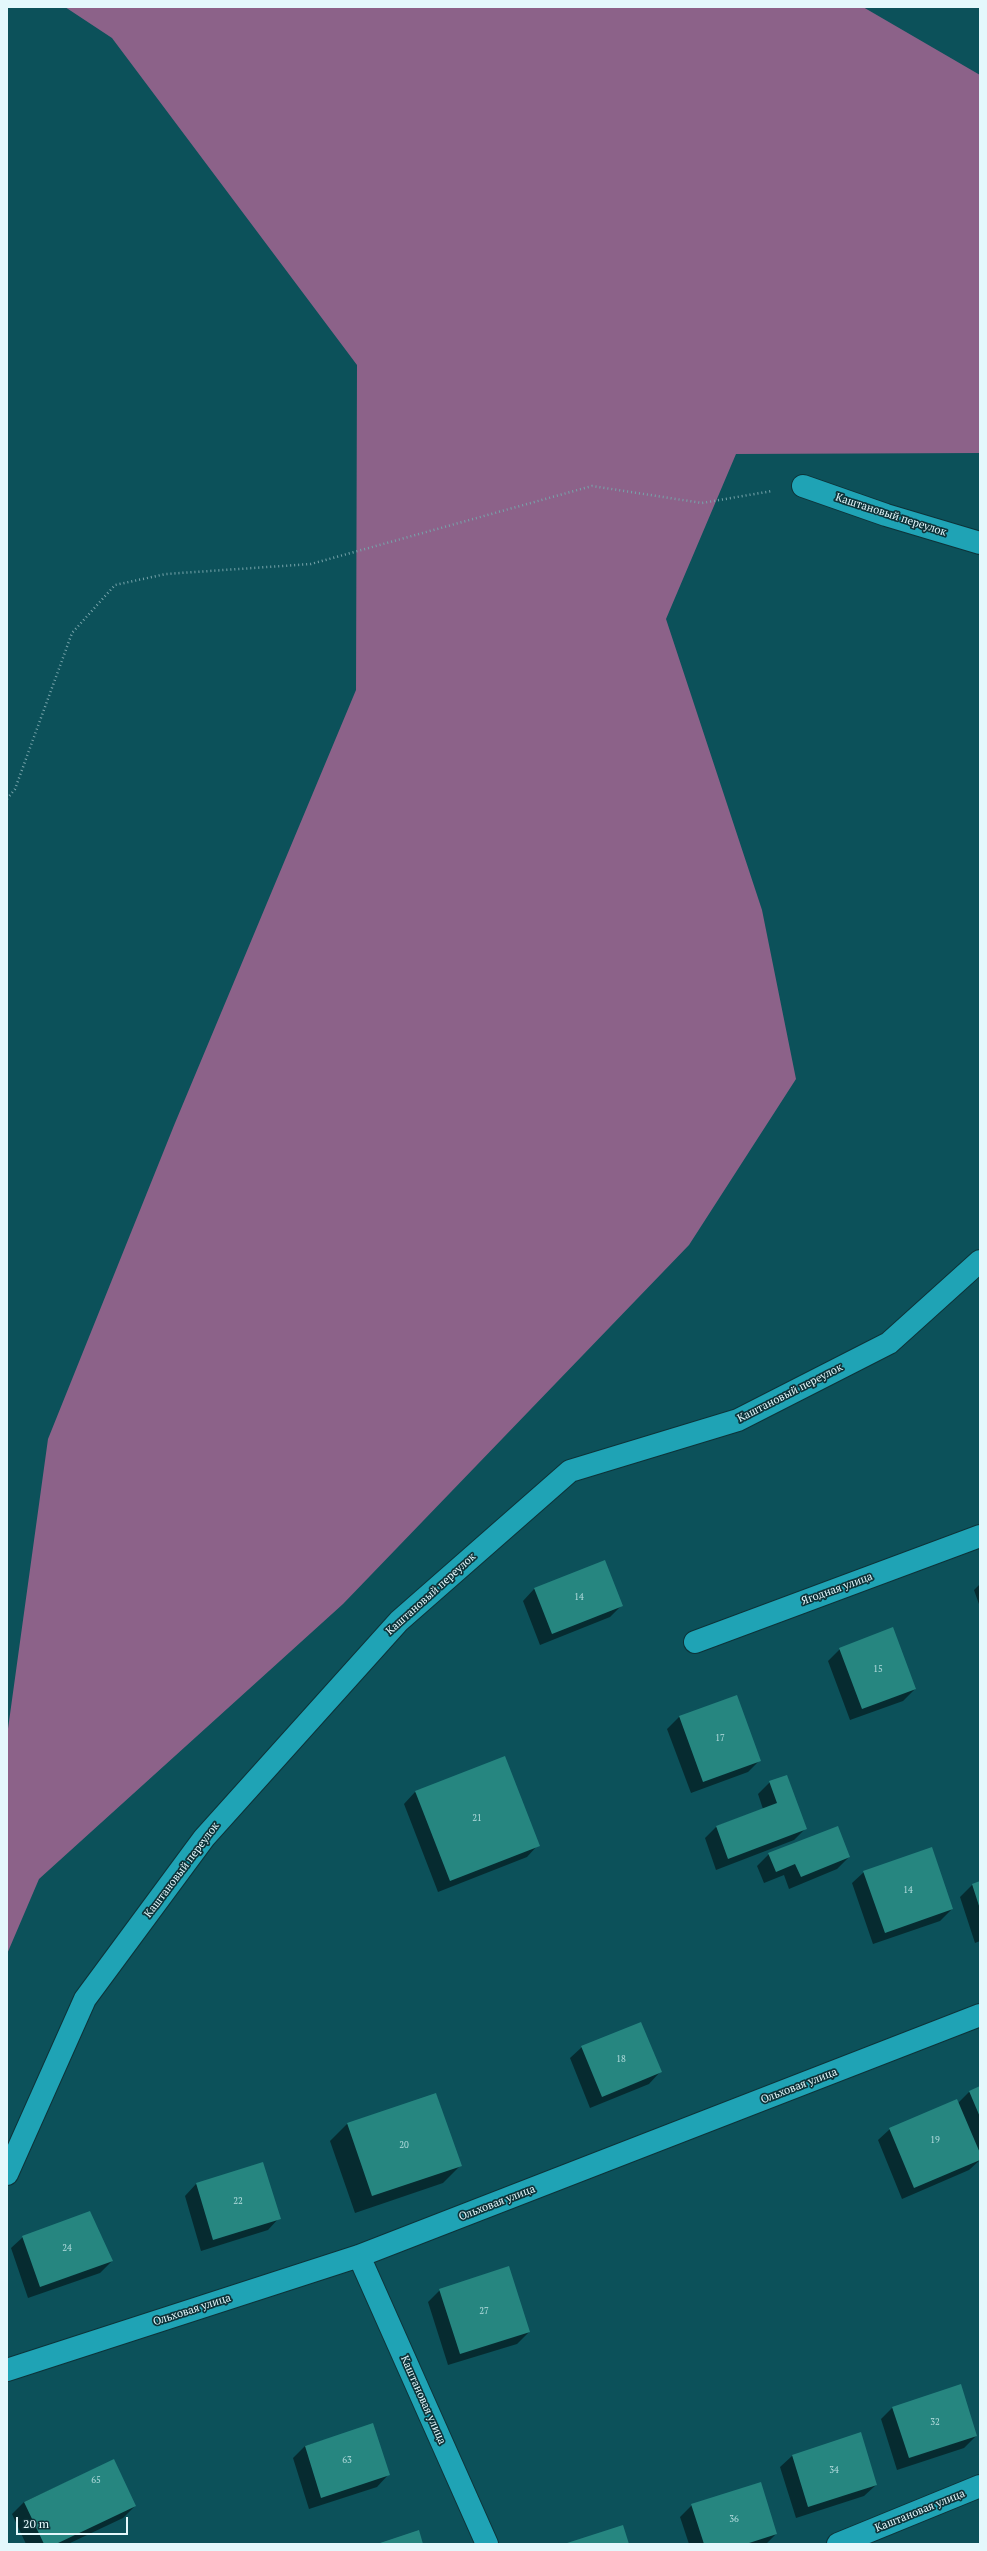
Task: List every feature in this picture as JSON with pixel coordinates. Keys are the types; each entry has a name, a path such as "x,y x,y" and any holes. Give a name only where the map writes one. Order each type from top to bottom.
{"street":[{"name":"Каштановый переулок","path":"803,486 886,515 980,544"},
{"name":"Каштановый переулок","path":"7,2174 85,1999 204,1838 399,1621 570,1472 738,1420 752,1413 889,1342 980,1260"},
{"name":"Ягодная улица","path":"695,1642 980,1536"},
{"name":"Ольховая улица","path":"7,2370 359,2256 980,2015"},
{"name":"Каштановая улица","path":"359,2256 487,2544"},
{"name":"Каштановая улица","path":"838,2544 980,2486"}],"path":[{"path":"7,799 15,789 72,633 115,585 166,574 311,564 592,486 702,503 803,486"}],"shaded area":[{"path":"65,7 863,7 980,75 980,453 736,454 666,619 762,910 796,1079 689,1245 343,1604 39,1879 7,1954 7,1736 48,1439 175,1123 356,690 357,365 112,38"}],"building":[{"path":"605,1560 623,1606 552,1634 534,1588"},
{"path":"893,1627 916,1689 862,1709 839,1648"},
{"path":"737,1695 761,1761 703,1782 679,1716"},
{"path":"505,1756 540,1846 450,1881 415,1791"},
{"path":"787,1775 807,1829 728,1859 716,1826 777,1803 769,1781"},
{"path":"838,1826 850,1857 801,1877 795,1864 776,1872 768,1853"},
{"path":"932,1847 953,1909 885,1933 863,1871"},
{"path":"980,1881 980,1909 972,1884"},
{"path":"641,2022 662,2072 602,2097 581,2046"},
{"path":"980,2086 980,2117 969,2091"},
{"path":"436,2093 462,2166 372,2196 347,2123"},
{"path":"957,2099 980,2153 980,2160 914,2188 889,2128"},
{"path":"263,2162 281,2219 213,2240 196,2183"},
{"path":"90,2211 113,2261 40,2287 22,2236"},
{"path":"509,2266 530,2332 460,2354 439,2289"},
{"path":"961,2384 977,2436 909,2458 892,2407"},
{"path":"373,2423 390,2475 321,2498 305,2446"},
{"path":"861,2432 877,2485 808,2507 792,2455"},
{"path":"114,2459 136,2506 56,2544 44,2544 24,2502"},
{"path":"761,2482 777,2534 746,2544 704,2544 691,2504"},
{"path":"623,2525 629,2544 564,2544"},
{"path":"419,2530 423,2544 377,2544"}]}
